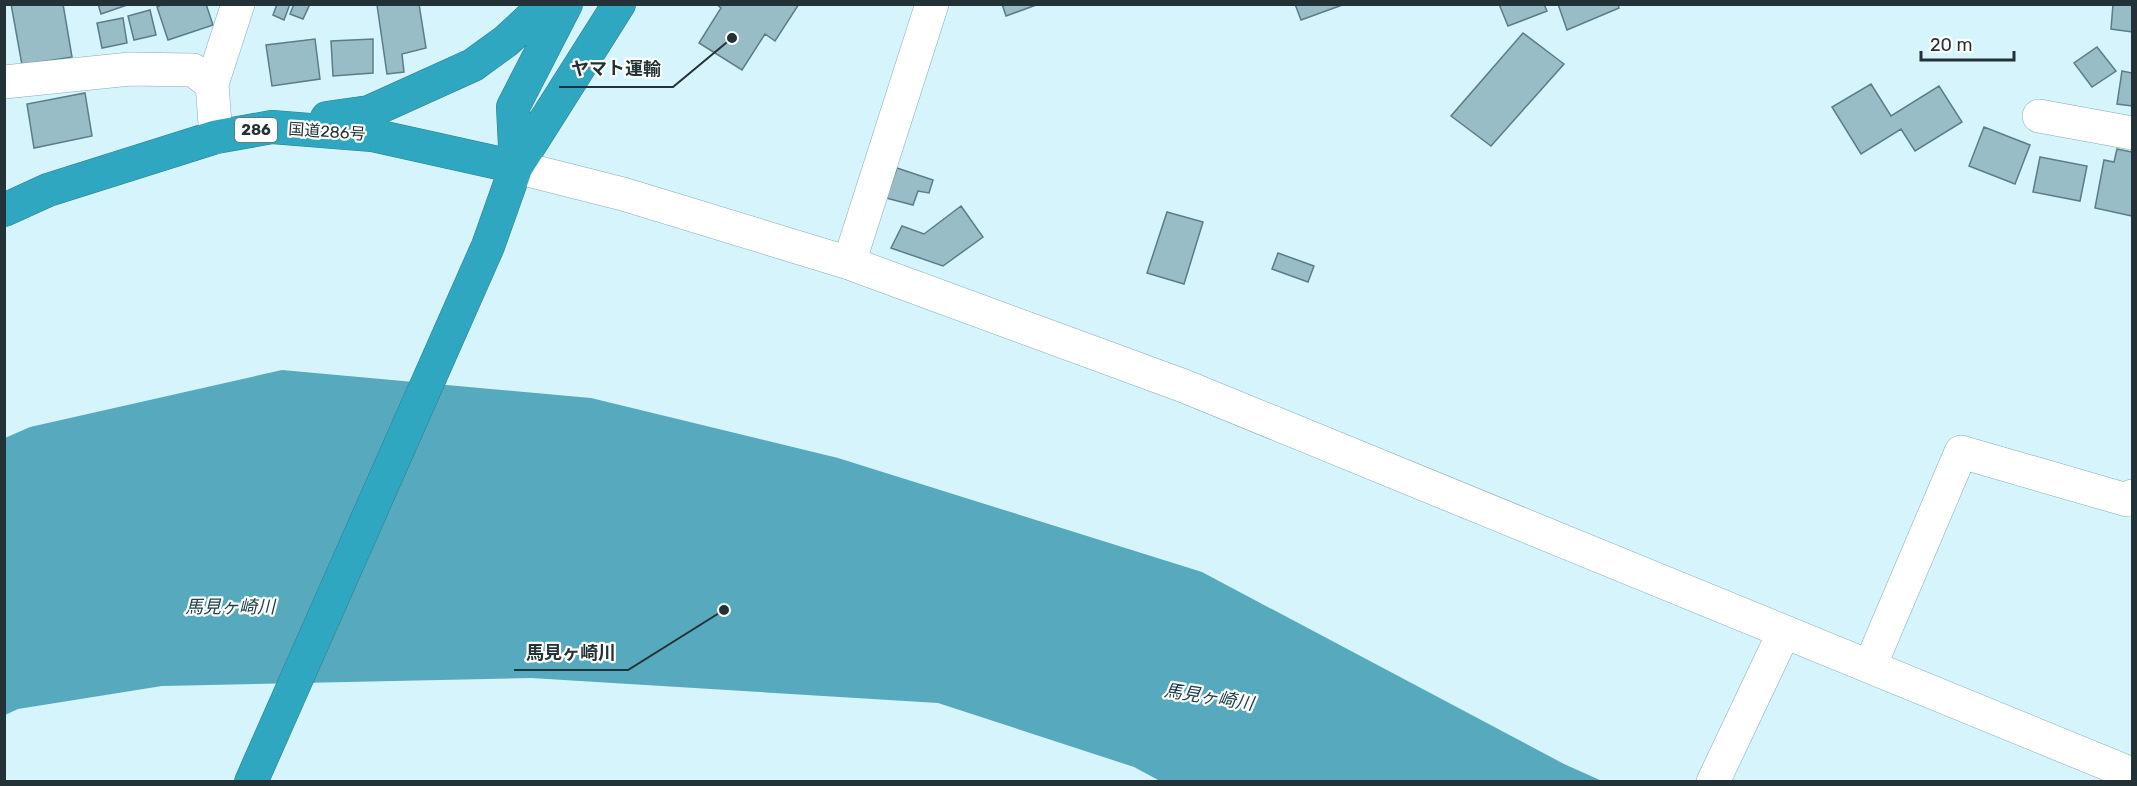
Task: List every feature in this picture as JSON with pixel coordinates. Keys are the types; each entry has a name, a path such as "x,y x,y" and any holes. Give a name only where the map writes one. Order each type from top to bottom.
{"highway":[{"path":"272,127 369,112 473,65 506,41 546,4"},
{"path":"516,167 513,107 566,4"},
{"path":"251,782 488,246 516,167 619,4"},
{"name":"国道286号","path":"4,210 48,190 216,137 272,127 372,135 516,167"}],"street":[{"path":"216,137 212,84 238,4"},
{"path":"849,263 932,4"},
{"path":"4,82 130,69 183,69 193,70 212,84"},
{"path":"2039,116 2133,133"},
{"path":"516,167 624,194 849,263 1184,386 2133,774"},
{"path":"1870,666 1961,453 2127,500 2133,496"},
{"path":"1713,782 1784,632"}],"water":[{"path":"282,370 591,398 838,458 1202,572 1564,764 1602,781 1160,781 1134,767 938,703 531,678 162,686 18,709 5,715 5,438 30,427"}],"building":[{"path":"11,4 63,4 72,57 22,65"},
{"path":"98,4 130,4 101,14"},
{"path":"163,4 206,4 213,25 168,40 157,7"},
{"path":"277,4 290,4 284,20 273,15"},
{"path":"294,4 310,4 303,19 290,14"},
{"path":"419,4 426,48 402,54 404,72 387,74 377,5"},
{"path":"716,4 799,4 775,41 765,34 742,70 699,43 721,8"},
{"path":"1002,4 1039,4 1006,16"},
{"path":"1295,4 1345,4 1301,20"},
{"path":"1499,4 1544,4 1547,11 1508,26"},
{"path":"1558,4 1618,4 1619,8 1567,30"},
{"path":"2113,4 2132,4 2132,32 2111,29"},
{"path":"150,10 156,35 134,40 128,16"},
{"path":"123,18 127,43 102,48 97,23"},
{"path":"1523,33 1564,64 1491,146 1451,116"},
{"path":"315,39 320,79 272,86 266,45"},
{"path":"373,39 373,73 333,76 331,41"},
{"path":"2097,47 2116,71 2092,87 2074,63"},
{"path":"2122,71 2132,73 2132,106 2117,104"},
{"path":"1871,84 1891,116 1939,86 1962,122 1915,151 1901,129 1861,154 1832,107"},
{"path":"85,93 92,136 34,148 27,104"},
{"path":"1984,127 2030,145 2015,184 1969,166"},
{"path":"2117,149 2132,152 2132,216 2095,208 2104,160 2114,162"},
{"path":"2040,157 2087,166 2080,201 2033,192"},
{"path":"897,168 933,180 929,193 918,191 913,205 886,198"},
{"path":"961,206 983,237 943,266 891,248 902,226 924,234"},
{"path":"1167,212 1203,222 1184,284 1147,273"},
{"path":"1278,253 1314,266 1308,282 1272,269"}],"place":[{"name":"ヤマト運輸","path":"732,38"},
{"name":"馬見ヶ崎川","path":"724,610"}]}
